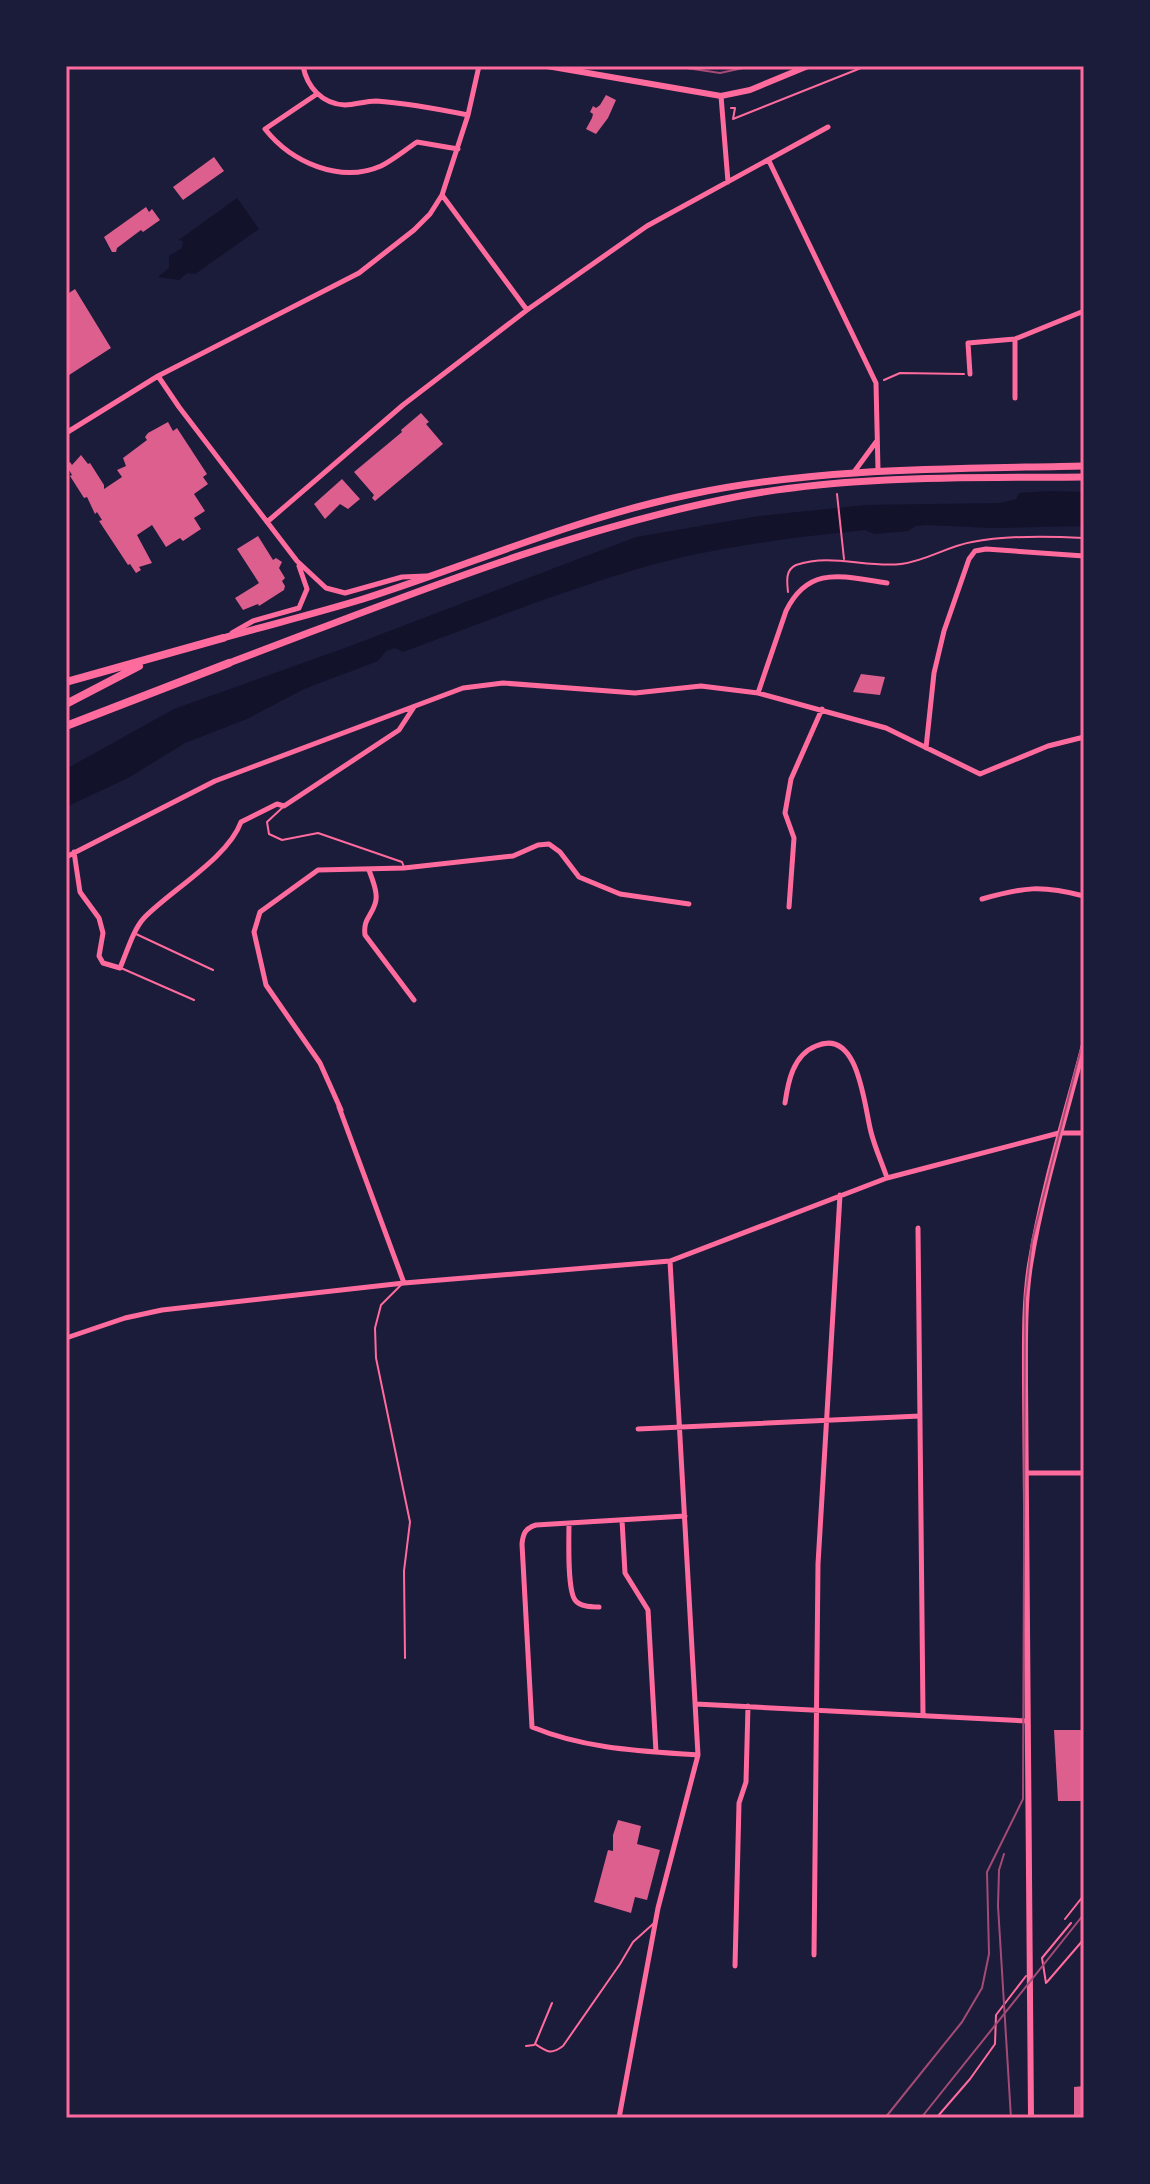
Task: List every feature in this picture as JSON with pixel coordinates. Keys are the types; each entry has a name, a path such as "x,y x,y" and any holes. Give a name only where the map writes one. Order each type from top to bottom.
{"highway":[{"path":"66,682 223,638"},
{"path":"66,704 154,658"},
{"path":"66,724 229,663"}],"main road":[{"path":"547,66 721,96 750,90 808,66"},
{"path":"223,638 363,599 605,516 687,495 778,479 878,470 1084,466"},
{"path":"229,663 435,586 641,517 744,495 839,484 1084,477"},
{"path":"1031,2118 1025,1355 1030,1267 1084,1045"}],"street":[{"path":"303,66 308,83 317,94 335,103 346,105 378,101 468,115"},
{"path":"66,433 158,376 378,261 422,222 442,195 468,115 479,66"},
{"path":"317,94 265,129 276,143 301,160 330,172 350,173 379,167 417,142 458,149"},
{"path":"721,96 728,182"},
{"path":"267,522 403,405 527,310 647,226 828,127"},
{"path":"769,161 876,383 878,470"},
{"path":"442,195 527,310"},
{"path":"970,374 968,343 1015,339 1084,311"},
{"path":"1015,339 1015,398"},
{"path":"158,376 297,561 326,588 345,593 402,577 429,576"},
{"path":"854,472 877,441"},
{"path":"926,748 934,673 944,631 969,559 975,551 986,549 1084,556"},
{"path":"223,638 253,621 299,608 307,589 297,561"},
{"path":"758,693 792,600 805,585 835,575 887,583"},
{"path":"66,857 215,781 463,688 503,683 635,693 701,686 758,693 886,728 980,774 1048,746 1084,737"},
{"path":"74,852 76,882 99,918 103,933 99,956 103,963 120,968 142,920 205,866 237,833 241,822 277,804 284,806 399,730 414,706"},
{"path":"789,907 794,838 785,813 791,779 822,709"},
{"path":"404,1283 320,1063 266,985 254,932 260,912 318,870 404,868 513,856 538,845 549,844 560,852 579,877 620,894 689,904"},
{"path":"369,870 376,897 364,924 365,935 414,1000"},
{"path":"982,899 1021,888 1053,888 1084,896"},
{"path":"785,1103 791,1072 800,1058 816,1045 832,1044 846,1052 857,1070 872,1135 887,1178"},
{"path":"66,1338 125,1318 162,1310 404,1283 670,1261 887,1178 1061,1133 1084,1133"},
{"path":"814,1955 819,1534 840,1195"},
{"path":"918,1228 923,1715"},
{"path":"619,2118 655,1922 698,1755 670,1261"},
{"path":"638,1429 920,1416"},
{"path":"1026,1473 1084,1473"},
{"path":"685,1516 536,1525 523,1534 532,1727 571,1741 698,1755"},
{"path":"622,1520 625,1573 648,1610 656,1752"},
{"path":"569,1523 575,1601 599,1607"},
{"path":"696,1704 1027,1721"},
{"path":"735,1966 739,1803 746,1782 748,1706"}],"lane":[{"path":"345,593 363,599"},
{"path":"284,806 267,822 269,834 282,840 318,833 402,862 404,868"},
{"path":"135,934 213,970"},
{"path":"120,968 194,1000"},
{"path":"404,1283 381,1305 375,1328 376,1358 410,1522 404,1571 405,1658"},
{"path":"526,2046 535,2044 548,2053 554,2053 563,2046 633,1942 655,1922"},
{"path":"1071,1923 1042,1958 1046,1983 1084,1939"},
{"path":"938,2116 995,2044 996,2015 1030,1972"},
{"path":"535,2044 552,2003"}],"path":[{"path":"735,108 733,119 866,66"},
{"path":"876,383 900,373 970,374"},
{"path":"836,491 844,560"},
{"path":"792,600 788,596 787,578 796,566 829,560 903,564 974,541 1084,538"},
{"path":"1071,1923 1064,1919 1084,1895"}],"shaded area":[{"path":"237,198 259,229 195,274 187,273 179,280 158,277 169,268 169,256 182,248 183,241 179,240"},
{"path":"1084,492 1084,526 992,528 927,525 908,531 874,534 865,530 813,536 680,558 591,584 403,652 395,648 386,651 378,661 304,689 247,719 185,743 128,778 66,807 66,769 174,709 353,645 636,537 759,516 865,505 1000,503 1016,499 1019,493"}],"building":[{"path":"606,95 616,100 596,134 586,129 593,114 590,112 593,106 596,108 600,105"},
{"path":"214,157 224,171 183,200 173,187"},
{"path":"146,207 149,212 152,209 160,220 112,252 104,237"},
{"path":"75,289 111,348 66,377 66,295"},
{"path":"421,413 443,444 375,501 372,498 374,495 354,472"},
{"path":"168,422 173,431 177,428 207,474 203,477 208,484 194,494 205,511 194,518 201,529 183,541 180,538 166,547 152,525 137,535 152,563 139,567 141,570 136,573 99,521 102,520 97,512 95,514 87,497 84,498 66,465 70,462 72,465 81,455 90,463 104,489 122,477 117,470 126,466 123,458 147,440 145,437 148,433"},
{"path":"342,479 360,499 348,509 340,504 325,519 314,504"},
{"path":"258,536 273,560 276,558 282,562 279,568 285,578 282,581 285,586 284,590 259,606 243,610 235,598 259,583 237,549"},
{"path":"861,674 885,677 880,695 853,692"},
{"path":"1054,1730 1084,1730 1084,1801 1058,1801"},
{"path":"618,1820 641,1826 637,1844 660,1850 647,1900 635,1897 631,1913 594,1902 608,1850 613,1851 613,1835"},
{"path":"1084,2086 1084,2118 1074,2118 1074,2087"}],"tram line":[{"path":"673,66 720,73 752,66"},
{"path":"885,2118 962,2022 982,1988 989,1954 987,1872 1023,1799 1025,1299 1032,1241 1084,1037"},
{"path":"1004,1854 999,1870 998,1906 1011,2118"},
{"path":"921,2118 1084,1914"}]}
